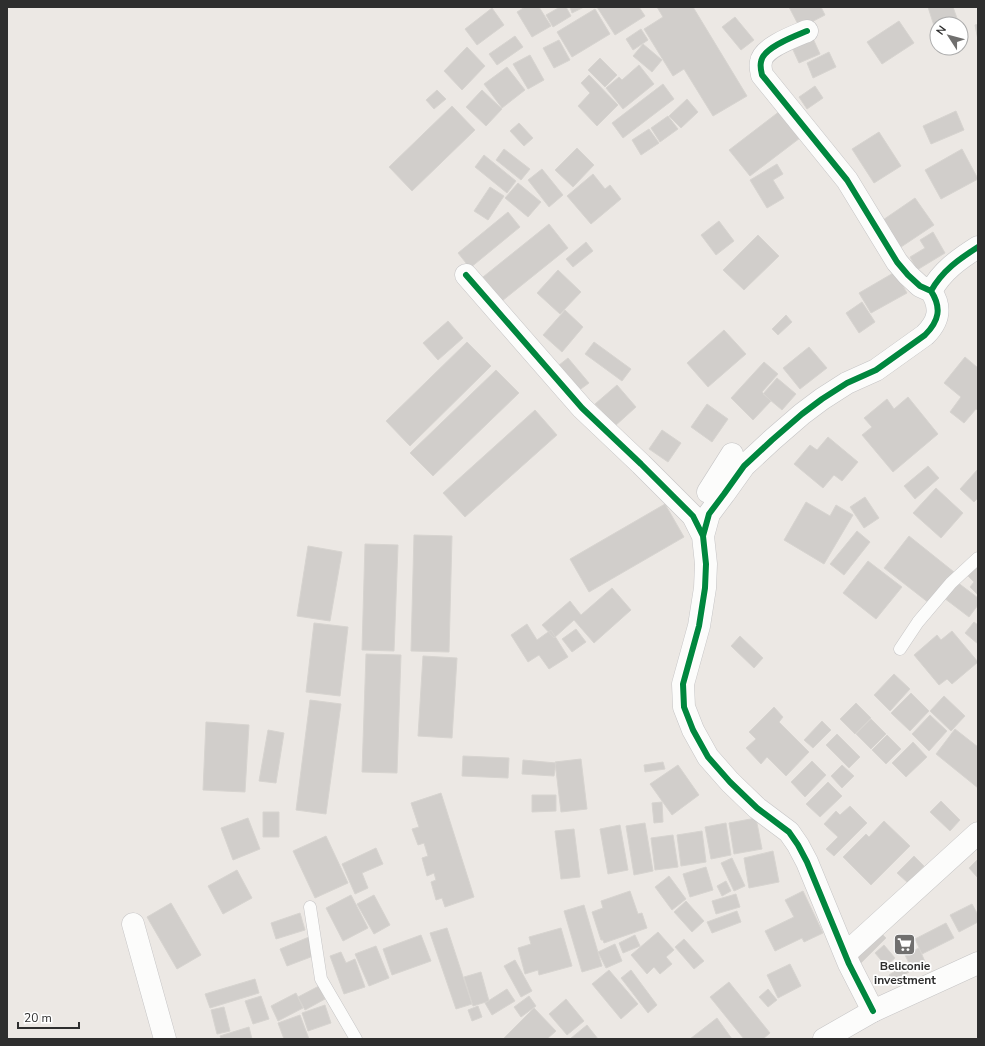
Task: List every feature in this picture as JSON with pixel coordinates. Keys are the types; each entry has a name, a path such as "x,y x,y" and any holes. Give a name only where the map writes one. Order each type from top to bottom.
{"street":[{"path":"703,536 709,514 744,466 802,414 847,383 876,370 914,343 932,328 938,316 938,301 931,291 920,286 897,262 847,180 762,75 760,61 768,51 807,31"},
{"path":"931,291 944,272 978,247"},
{"path":"466,275 582,408 693,516 703,536 706,564 705,588 699,626 683,684 684,707 708,757 730,782 757,808 789,832 798,844 807,862 845,954 873,1011"},
{"path":"693,516 732,454"},
{"path":"845,954 978,833"},
{"path":"133,924 165,1039"},
{"path":"824,1039 873,1011 978,963"}],"lane":[{"path":"900,649 918,622 951,583 978,558"},
{"path":"310,907 321,978 356,1039"}],"building":[{"path":"525,7 539,7 551,26 532,37 517,12"},
{"path":"560,7 566,7 571,16 553,27 546,15"},
{"path":"570,7 584,7 572,13"},
{"path":"597,7 639,7 645,16 615,35"},
{"path":"657,7 693,7 747,96 713,116 684,69 673,76 644,29 663,17"},
{"path":"789,7 821,7 825,15 800,28"},
{"path":"928,7 953,7 956,16 931,16"},
{"path":"492,8 504,25 477,45 465,29"},
{"path":"595,9 610,34 572,57 557,32"},
{"path":"735,17 754,40 741,50 722,27"},
{"path":"899,21 914,43 882,64 867,42"},
{"path":"978,24 978,40 975,25"},
{"path":"641,29 648,40 633,50 626,39"},
{"path":"810,32 820,54 799,63 789,41"},
{"path":"515,36 523,47 497,65 489,54"},
{"path":"559,40 570,60 554,68 543,48"},
{"path":"643,44 662,60 652,72 633,56"},
{"path":"467,47 485,66 462,90 444,71"},
{"path":"829,52 836,67 813,78 807,63"},
{"path":"530,55 544,80 528,89 513,64"},
{"path":"600,58 617,75 605,87 588,70"},
{"path":"639,65 654,84 623,109 606,88 619,77 622,80"},
{"path":"507,67 525,90 502,108 484,84"},
{"path":"589,75 618,105 597,126 578,106 590,93 581,83"},
{"path":"663,84 674,99 623,138 612,123"},
{"path":"815,86 823,98 807,109 799,97"},
{"path":"437,90 446,99 434,109 426,100"},
{"path":"482,90 502,109 486,126 466,107"},
{"path":"687,99 698,112 681,128 669,116"},
{"path":"452,106 475,130 412,191 389,167"},
{"path":"780,111 800,138 750,176 729,150"},
{"path":"956,111 964,130 931,144 923,126"},
{"path":"668,116 678,129 660,142 651,128"},
{"path":"519,123 533,138 524,146 510,131"},
{"path":"649,129 659,143 641,155 632,140"},
{"path":"879,132 901,166 874,183 852,149"},
{"path":"577,148 594,165 573,187 555,170"},
{"path":"504,149 530,169 521,180 496,160"},
{"path":"962,149 978,179 941,199 925,170"},
{"path":"484,155 516,181 507,193 475,167"},
{"path":"777,164 783,174 773,180 784,198 767,208 750,180"},
{"path":"542,169 563,195 549,207 528,180"},
{"path":"593,174 605,189 610,185 621,199 591,224 567,196"},
{"path":"518,183 541,202 528,217 505,198"},
{"path":"490,187 504,196 488,220 474,211"},
{"path":"915,198 934,225 898,249 880,222"},
{"path":"508,212 520,227 470,268 458,253"},
{"path":"719,221 734,241 716,255 701,235"},
{"path":"549,224 568,248 502,301 483,277"},
{"path":"933,232 945,253 917,270 910,257 925,248 920,240"},
{"path":"758,235 779,256 744,290 723,270"},
{"path":"586,242 593,251 573,267 566,259"},
{"path":"558,270 581,292 560,314 537,293"},
{"path":"895,272 907,293 871,313 859,293"},
{"path":"862,302 875,322 859,333 846,313"},
{"path":"565,310 583,327 562,352 543,335"},
{"path":"786,315 792,322 778,335 772,329"},
{"path":"448,321 463,338 438,360 423,343"},
{"path":"724,330 746,354 708,387 687,363"},
{"path":"467,342 491,366 410,446 386,421"},
{"path":"594,342 631,369 622,381 585,354"},
{"path":"809,347 827,368 800,389 783,368"},
{"path":"965,357 978,368 978,411 976,409 964,423 950,412 961,397 944,383"},
{"path":"568,358 589,383 574,394 554,369"},
{"path":"764,362 778,374 762,392 771,401 753,420 731,398"},
{"path":"496,370 519,393 433,476 410,453"},
{"path":"777,378 796,394 782,410 763,394"},
{"path":"617,385 636,407 615,426 595,404"},
{"path":"908,397 938,434 893,472 862,435 872,427 864,418 887,399 894,409"},
{"path":"707,404 728,419 712,442 691,427"},
{"path":"535,410 557,435 465,517 443,493"},
{"path":"662,430 681,443 668,462 649,449"},
{"path":"828,437 858,462 842,481 834,475 823,488 794,464 810,445 817,450"},
{"path":"928,466 939,478 915,499 904,486"},
{"path":"978,469 978,498 974,502 960,489"},
{"path":"936,488 963,513 941,538 913,513"},
{"path":"865,497 879,518 864,528 850,507"},
{"path":"806,502 830,516 836,505 853,515 824,564 784,540"},
{"path":"665,504 684,537 589,592 570,559"},
{"path":"857,531 870,542 844,575 830,564"},
{"path":"414,535 452,536 449,652 411,651"},
{"path":"909,536 954,572 929,603 884,568"},
{"path":"365,544 398,545 394,651 362,650"},
{"path":"308,546 342,552 330,621 297,616"},
{"path":"868,561 902,587 876,619 843,593"},
{"path":"978,566 978,595 970,587 974,582 968,576"},
{"path":"957,582 978,598 978,605 969,617 944,598"},
{"path":"612,588 631,610 594,643 574,620 554,638 542,625 570,601 581,615"},
{"path":"974,622 978,625 978,644 965,633"},
{"path":"314,623 348,627 340,696 306,692"},
{"path":"527,624 537,640 551,630 568,657 549,669 539,655 528,662 511,635"},
{"path":"576,629 586,642 572,652 562,639"},
{"path":"952,631 978,662 952,684 947,679 939,685 914,655 937,635 941,640"},
{"path":"740,636 763,658 754,668 731,646"},
{"path":"366,654 401,655 397,773 362,772"},
{"path":"423,656 457,658 452,738 418,736"},
{"path":"894,674 910,689 890,711 874,695"},
{"path":"911,693 929,711 910,731 891,713"},
{"path":"944,696 965,716 951,731 930,711"},
{"path":"310,700 341,704 326,814 296,810"},
{"path":"856,703 871,718 855,734 840,719"},
{"path":"774,707 783,717 779,722 809,752 786,776 767,757 761,764 746,748 756,739 749,732"},
{"path":"930,715 947,731 929,751 912,734"},
{"path":"871,719 886,734 871,749 856,734"},
{"path":"822,721 831,730 813,748 804,740"},
{"path":"206,722 249,725 245,792 203,790"},
{"path":"955,729 978,747 978,788 936,754"},
{"path":"268,730 284,733 276,783 259,781"},
{"path":"837,734 860,757 849,768 826,745"},
{"path":"887,735 901,749 886,764 872,750"},
{"path":"913,742 927,757 906,777 892,763"},
{"path":"463,756 509,758 508,778 462,776"},
{"path":"581,759 587,809 561,812 555,762"},
{"path":"523,760 556,763 554,776 522,774"},
{"path":"812,761 826,775 805,797 791,782"},
{"path":"663,762 665,769 645,772 644,765"},
{"path":"678,765 699,795 672,815 650,784"},
{"path":"842,765 854,776 842,788 831,776"},
{"path":"828,782 842,796 820,817 806,804"},
{"path":"441,793 474,897 445,907 442,898 436,900 431,882 436,880 434,873 427,876 422,858 428,856 424,843 418,845 412,829 419,827 411,803"},
{"path":"532,795 556,795 556,811 532,812"},
{"path":"941,801 960,820 950,831 930,812"},
{"path":"662,802 663,822 654,823 652,803"},
{"path":"850,806 867,823 834,856 826,849 838,837 824,824 836,811 840,815"},
{"path":"263,812 279,812 279,837 263,837"},
{"path":"248,818 260,849 233,860 221,828"},
{"path":"756,818 762,849 734,854 729,823"},
{"path":"884,821 910,846 871,885 843,857 866,834 869,837"},
{"path":"645,823 653,871 634,875 626,826"},
{"path":"726,823 731,855 711,859 705,827"},
{"path":"620,825 628,870 608,874 600,829"},
{"path":"574,829 580,877 561,879 555,831"},
{"path":"702,831 706,862 681,866 677,835"},
{"path":"673,835 678,867 655,870 651,838"},
{"path":"326,836 348,883 315,898 293,851"},
{"path":"376,848 383,864 362,873 368,888 355,894 342,864"},
{"path":"773,851 779,882 749,888 744,858"},
{"path":"914,856 924,866 908,883 897,873"},
{"path":"732,858 745,886 734,891 721,863"},
{"path":"978,859 978,878 969,868"},
{"path":"706,867 713,890 690,897 683,874"},
{"path":"237,870 252,898 223,914 208,886"},
{"path":"669,876 686,899 672,910 655,887"},
{"path":"726,881 731,891 722,896 717,886"},
{"path":"630,891 638,914 642,913 647,928 604,943 603,940 601,940 592,912 603,908 601,901"},
{"path":"803,891 823,933 804,942 802,938 775,951 765,931 794,917 785,900"},
{"path":"736,894 740,907 716,914 712,901"},
{"path":"351,895 368,928 343,941 326,908"},
{"path":"374,895 390,925 374,934 357,904"},
{"path":"686,901 704,921 692,932 674,912"},
{"path":"171,903 201,955 177,969 147,917"},
{"path":"972,904 978,915 978,922 959,932 950,915"},
{"path":"584,905 602,966 582,972 564,911"},
{"path":"737,911 741,922 712,933 707,922"},
{"path":"300,913 305,930 276,939 271,923"},
{"path":"946,923 954,938 922,954 915,939"},
{"path":"447,928 472,1004 456,1009 430,933"},
{"path":"561,928 572,966 539,975 538,970 525,974 518,948 531,944 529,937"},
{"path":"877,929 886,938 860,964 851,955"},
{"path":"658,932 674,950 666,957 672,964 660,974 654,967 647,974 631,955"},
{"path":"421,935 431,961 392,975 383,949"},
{"path":"635,935 640,946 623,953 619,943"},
{"path":"309,937 316,955 287,966 280,949"},
{"path":"684,939 704,961 694,969 675,947"},
{"path":"615,944 622,961 606,968 598,952"},
{"path":"884,945 895,958 886,966 875,953"},
{"path":"376,946 389,978 369,986 355,954"},
{"path":"919,948 926,964 913,971 905,955"},
{"path":"341,952 346,963 355,959 365,987 344,994 330,956"},
{"path":"515,960 532,991 521,997 504,966"},
{"path":"790,964 801,986 778,998 767,975"},
{"path":"905,965 909,972 893,982 889,975"},
{"path":"609,970 638,1004 621,1019 592,984"},
{"path":"631,970 657,1005 648,1013 621,978"},
{"path":"481,972 489,1001 473,1006 464,977"},
{"path":"255,979 259,993 210,1008 205,994"},
{"path":"729,982 770,1033 763,1039 744,1039 710,997"},
{"path":"319,986 325,999 305,1010 298,997"},
{"path":"507,989 515,1001 492,1015 485,1003"},
{"path":"768,989 777,1000 768,1007 759,997"},
{"path":"296,993 303,1008 278,1021 271,1006"},
{"path":"261,996 269,1019 253,1024 245,1001"},
{"path":"529,996 536,1006 521,1017 514,1007"},
{"path":"566,999 584,1021 567,1035 549,1014"},
{"path":"325,1005 331,1023 308,1031 302,1013"},
{"path":"478,1006 482,1017 472,1021 468,1010"},
{"path":"224,1007 230,1031 217,1034 211,1010"},
{"path":"534,1008 556,1031 547,1039 503,1039"},
{"path":"300,1015 309,1039 284,1039 278,1023"},
{"path":"717,1018 732,1039 690,1039"},
{"path":"587,1025 598,1039 570,1039"},
{"path":"249,1027 252,1039 221,1039 220,1036"}],"cycle path":[{"path":"807,31 787,39 767,52 761,62 762,75 847,180 897,262 920,286 931,291"},
{"path":"703,536 709,514 744,466 772,440 822,399 847,383 876,370 930,330 936,319 938,309 937,303 931,291 935,284 946,271 978,247"},
{"path":"466,275 582,408 693,516 703,536 706,564 705,588 699,626 683,684 684,707 693,730 708,757 730,782 757,808 789,832 798,845 807,862 849,964 873,1011"}],"place":[{"name":"Beliconie investment","path":"905,945"}]}
